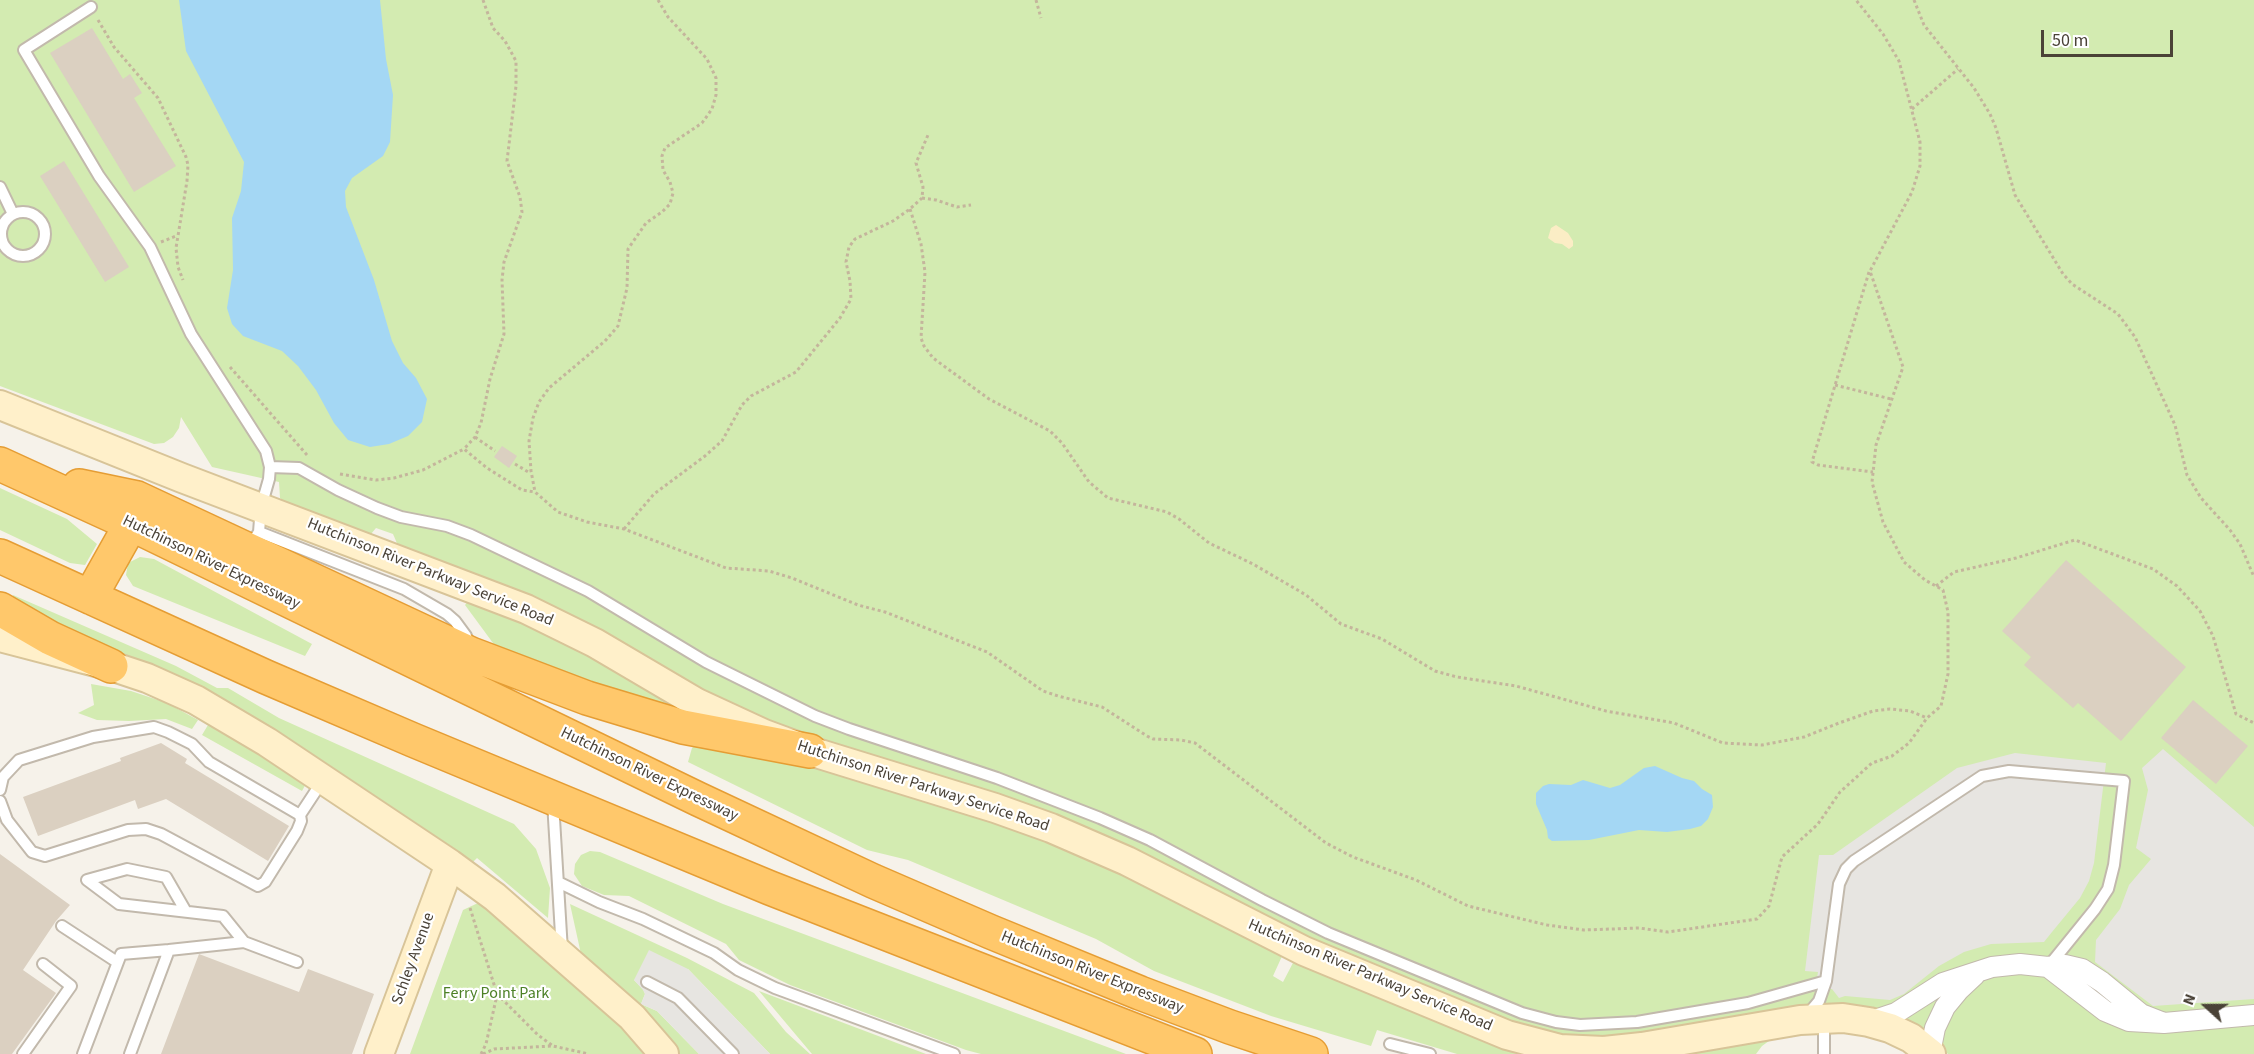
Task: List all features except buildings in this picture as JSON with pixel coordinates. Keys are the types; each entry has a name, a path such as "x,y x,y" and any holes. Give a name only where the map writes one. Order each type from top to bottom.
{"highway":[{"path":"12,469 137,498 249,548 470,669 594,701 652,719 810,751"},
{"name":"Hutchinson River Expressway","path":"12,469 131,524 249,548"},
{"path":"90,597 131,524"},
{"path":"0,556 354,715 553,798 780,892 1195,1054"},
{"path":"0,609 50,638 111,666"},
{"name":"Hutchinson River Expressway","path":"470,669 756,827 932,907 1160,1001 1311,1054"}],"street":[{"name":"Hutchinson River Parkway Service Road","path":"0,405 182,478 249,548 526,609 586,638 714,712 810,751 995,808 1051,828 1127,861 1322,959 1507,1035 1559,1052 1592,1052 1636,1048 1812,1019 1844,1018 1869,1022 1904,1034 1930,1054"},
{"path":"0,637 111,666 155,681 196,699 324,779 450,864 513,910 632,1017 664,1054"},
{"name":"Schley Avenue","path":"379,1054 450,864"},
{"path":"1869,1022 1896,1012 1942,983 2010,964 2048,967 2065,965 2082,969 2142,1014 2164,1023 2254,1015"},
{"path":"1930,1054 1935,1028 1945,1007 1966,982 1982,970"}],"lane":[{"path":"91,8 24,50 99,176 150,247 191,334 268,457 270,467 267,488 249,548"},
{"path":"0,187 13,214"},
{"path":"28,212 40,220 44,226 44,241 35,253 28,256 14,255 3,245 0,238 2,224 13,214 28,212"},
{"path":"270,467 299,468 338,490 383,511 471,535 588,591 706,662 815,716 997,777 1100,818 1160,846 1328,933 1522,1013 1556,1022 1581,1025 1637,1022 1748,1003 1826,981"},
{"path":"0,790 3,777 19,760 93,737 154,727 192,744 209,762 300,815"},
{"path":"1824,1054 1812,1019 1826,981 1839,884 1843,873 1854,861 1982,776 2009,771 2124,781 2114,865 2108,890 2096,909 2048,967"},
{"path":"0,801 7,820 32,852 38,854 45,856 128,831 146,829 161,834 258,886 265,882 297,831 301,820 300,815 324,779"},
{"path":"553,798 563,955"},
{"path":"184,910 166,877 128,869 87,880 119,904 224,916 244,942"},
{"path":"558,882 714,953 738,970 775,988 954,1054"},
{"path":"62,926 117,962"},
{"path":"83,1054 121,954 244,942 297,962"},
{"path":"130,1054 169,950"},
{"path":"23,1054 71,986 43,964"},
{"path":"647,982 678,998 732,1054"},
{"path":"1390,1044 1430,1054"}],"path":[{"path":"333,471 357,478 385,479 423,470 464,449 475,437 484,413 490,379 504,334 502,280 504,262 522,212 520,197 507,161 516,86 516,61 505,41 493,28 483,0"},
{"path":"535,492 531,471 530,441 533,418 539,402 549,388 605,341 618,326 627,288 628,249 646,223 670,204 673,193 663,170 662,156 665,148 702,123 712,109 716,95 716,78 707,59 668,17 658,0"},
{"path":"1036,0 1041,18"},
{"path":"1856,0 1883,34 1899,61 1920,142 1920,166 1911,192 1870,271 1812,462 1818,465 1873,472"},
{"path":"1914,0 1924,25 1974,88 1990,114 2015,195 2063,274 2072,284 2118,314 2135,337 2171,414 2187,475 2201,498 2240,544 2254,577"},
{"path":"91,8 114,46 158,98 186,157 188,172 176,248 178,267 185,287"},
{"path":"1912,109 1958,69"},
{"path":"624,529 654,494 722,441 742,405 751,396 796,372 811,356 840,318 851,299 846,262 849,247 855,239 893,221 922,198 923,187 916,164 928,135"},
{"path":"922,198 957,207 971,205"},
{"path":"910,209 921,244 925,272 921,338 927,353 989,399 1050,431 1062,443 1089,482 1108,498 1173,516 1209,543 1253,564 1306,595 1341,624 1382,639 1435,671 1457,677 1516,686 1606,711 1674,723 1723,743 1762,745 1804,737 1873,711 1890,709 1910,711 1927,718"},
{"path":"464,449 477,461 522,490 535,492 558,512 587,522 624,529 726,568 769,571 792,578 858,605 885,612 987,652 1043,691 1102,706 1154,739 1196,743 1326,843 1353,857 1416,880 1468,906 1547,925 1584,930 1639,928 1668,932 1756,919 1769,906 1782,857 1818,824 1840,792 1872,763 1892,756 1909,743 1927,718 1941,706 1948,674 1948,612 1943,590 1925,580 1904,562 1883,522 1872,482 1876,445 1903,367 1870,271"},
{"path":"228,365 309,457"},
{"path":"1835,385 1892,399"},
{"path":"475,437 495,451"},
{"path":"515,464 530,473"},
{"path":"1936,586 1954,572 2016,558 2075,540 2147,566 2177,586 2200,611 2213,636 2236,714 2254,723"},
{"path":"464,904 470,909 497,994 538,1035 553,1046"},
{"path":"482,1054 497,994"},
{"path":"482,1054 494,1049 553,1046 589,1054"}],"green space":[{"path":"0,0 2254,0 2254,1054 1948,1054 1930,1038 1830,1006 1803,1005 1796,1010 1607,1040 1533,1032 765,722 399,548 393,534 376,528 367,536 289,508 280,498 279,482 212,467 181,417 179,428 173,437 164,443 154,444 0,386"},
{"path":"0,488 67,519 97,544 85,565 70,563 0,530"},
{"path":"140,557 154,559 312,644 305,656 133,586 126,575 128,563"},
{"path":"13,595 176,666 217,688 228,688 279,718 514,824 536,849 550,888 548,918 477,858 469,866 208,693 155,665 82,640 12,604"},
{"path":"470,599 552,635 674,703 672,711 504,658 465,605"},
{"path":"91,684 131,691 167,703 198,720 192,729 166,719 97,720 78,713 94,705"},
{"path":"211,720 308,780 302,791 202,735"},
{"path":"702,740 813,765 987,817 1105,864 1283,954 1273,976 1283,982 1295,959 1530,1054 1457,1054 1377,1030 1371,1046 1271,1016 1154,971 1096,939 908,860 867,850 688,762 692,748"},
{"path":"590,851 600,852 723,904 1126,1054 981,1054 790,985 739,960 726,944 629,896 604,895 582,886 574,874 575,864 581,855"},
{"name":"Ferry Point Park","path":"478,903 492,905 596,997 644,1054 410,1054 463,910"},
{"path":"570,904 687,958 754,993 786,1032 810,1054 770,1054 688,969 634,980 645,994 641,1004 657,1011 699,1054 671,1054 581,954"},
{"path":"759,991 926,1054 812,1054"},
{"path":"1769,1035 1769,1041 1756,1054 1667,1054"}],"sand":[{"path":"1556,225 1568,233 1573,241 1573,246 1569,249 1548,238 1551,228"}],"shaded area":[{"path":"2163,749 2254,827 2254,999 2153,1006 2095,962 2096,940 2120,909 2129,885 2151,859 2136,848 2148,790 2142,768"},
{"path":"2015,753 2106,763 2094,863 2089,881 2080,898 2044,942 1991,944 1964,952 1939,966 1904,994 1890,1000 1845,996 1839,998 1832,989 1815,990 1818,972 1805,971 1819,855 1833,855 1957,768"},
{"path":"649,950 688,969 770,1054 699,1054 657,1011 641,1004 645,994 634,980"}],"water":[{"path":"179,0 380,0 386,59 393,95 390,142 383,156 352,178 345,191 346,207 374,280 392,341 403,363 416,378 427,399 422,422 408,436 389,444 370,447 348,440 334,423 316,390 298,366 282,351 243,336 232,324 227,308 233,270 232,218 241,191 244,162 186,51"},
{"path":"1655,766 1694,781 1712,795 1713,807 1708,819 1701,826 1667,832 1639,830 1589,840 1552,841 1548,838 1536,804 1536,793 1543,786 1571,785 1583,780 1610,788 1620,785 1644,768"}]}
